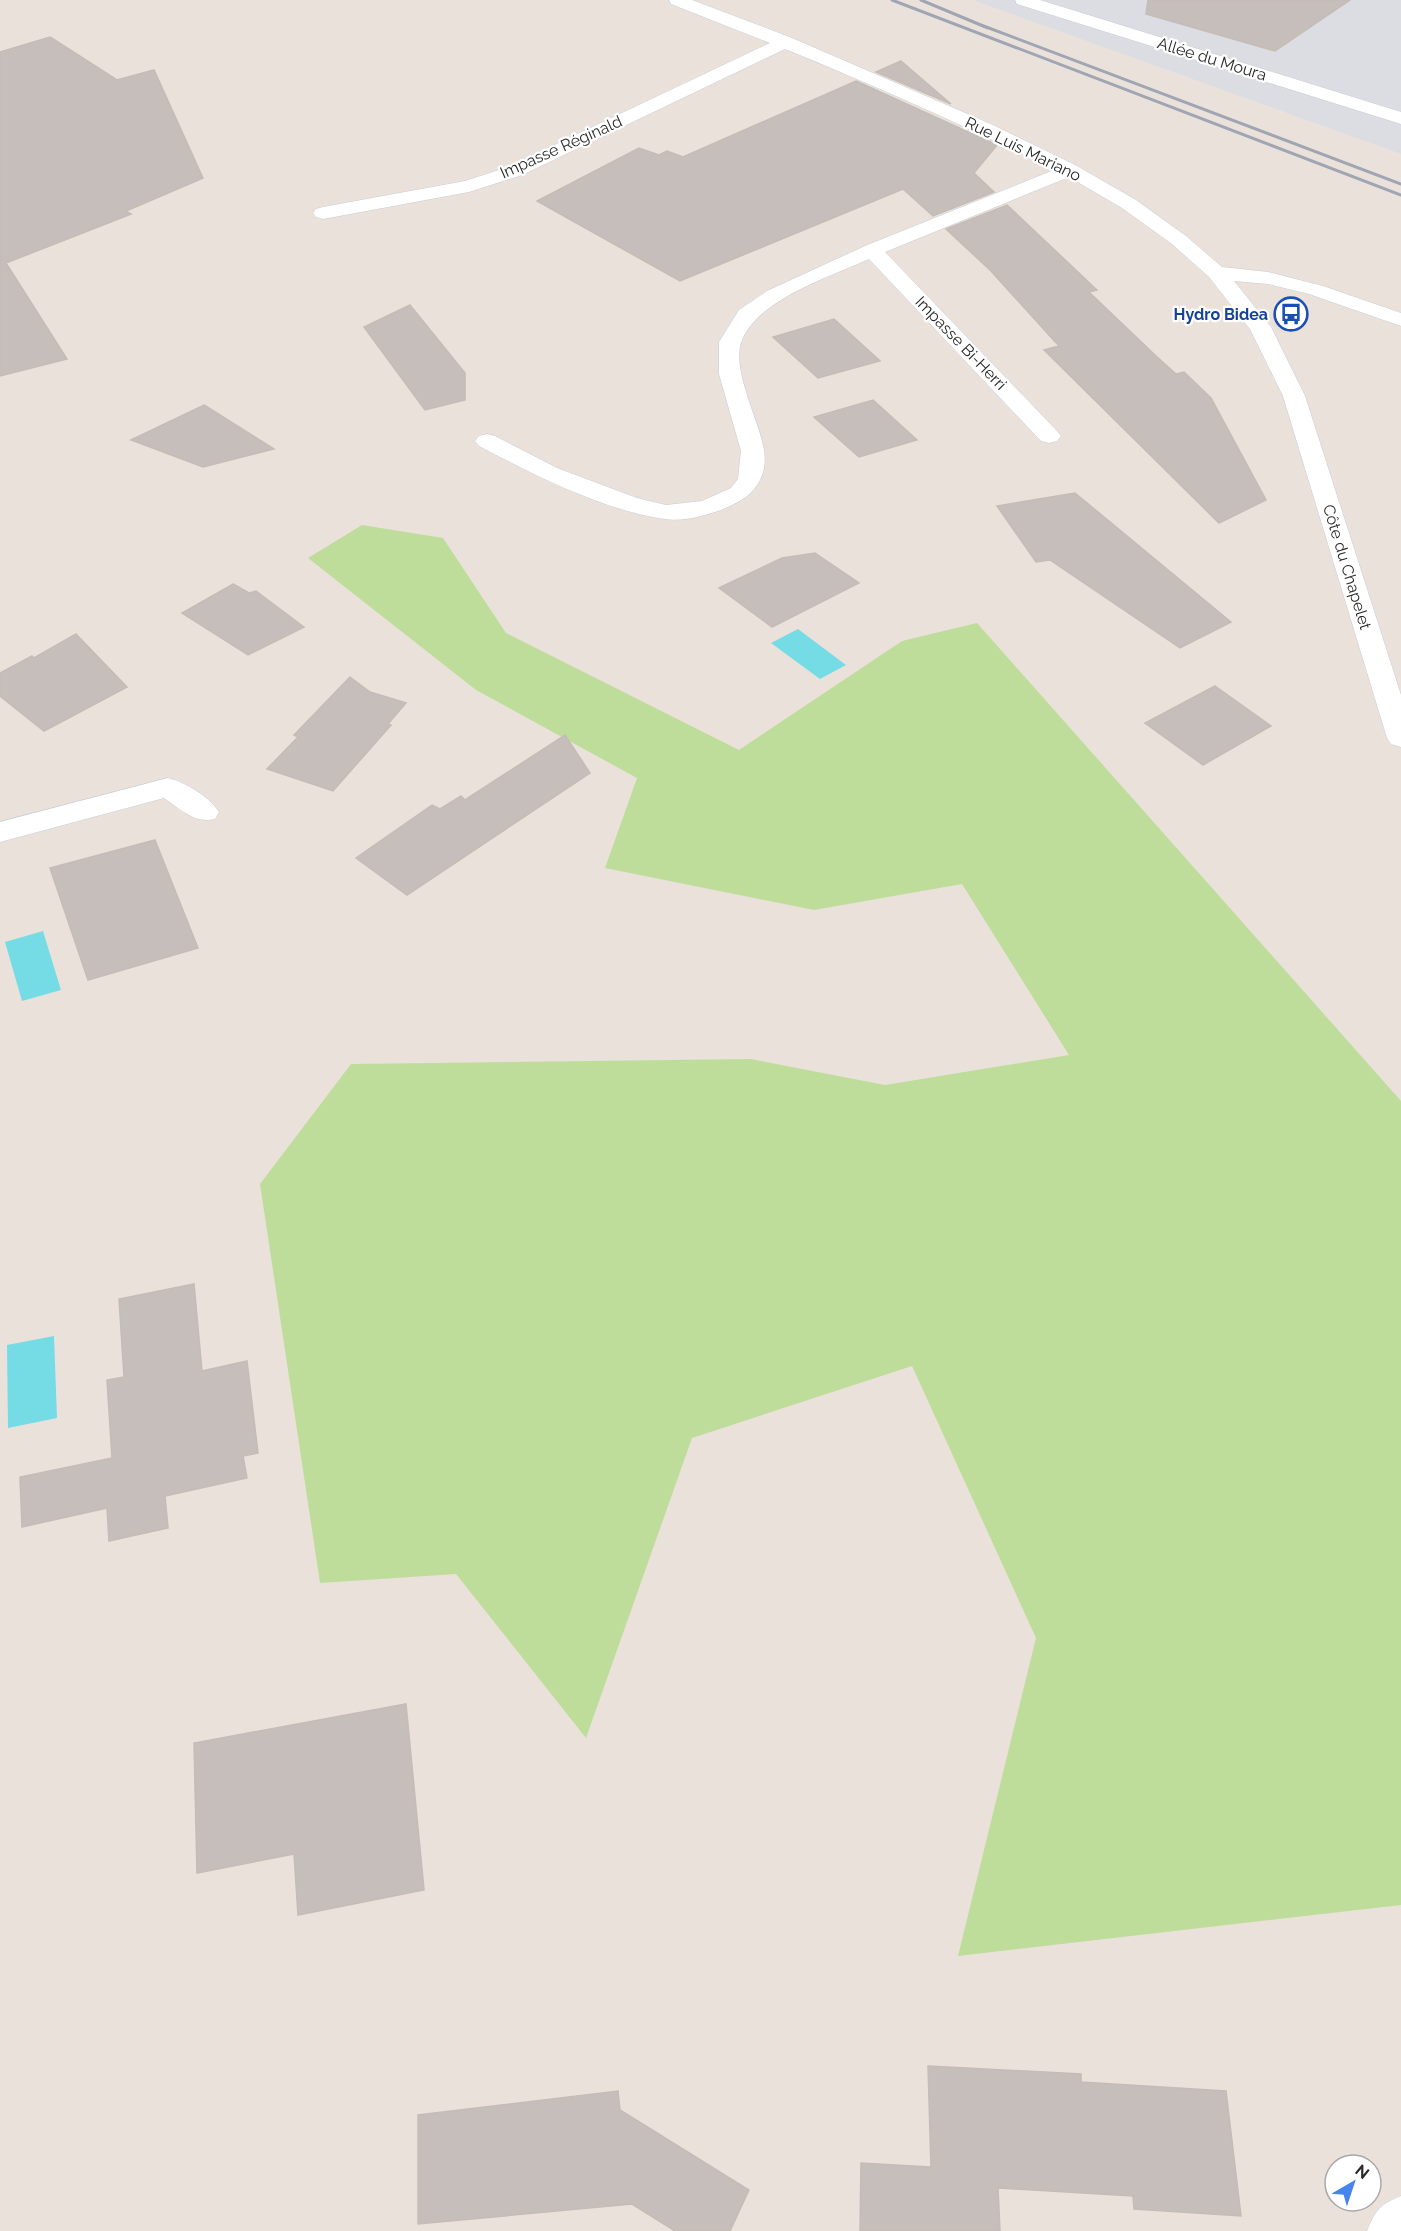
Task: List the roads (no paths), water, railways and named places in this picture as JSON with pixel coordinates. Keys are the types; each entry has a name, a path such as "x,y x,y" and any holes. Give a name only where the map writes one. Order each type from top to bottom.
{"street":[{"name":"Rue Luis Mariano","path":"677,0 786,42 978,126 1070,170 1129,204 1179,240 1216,273 1260,327 1294,396"},
{"name":"Allée du Moura","path":"1023,0 1401,118"},
{"name":"Impasse Réginald","path":"323,213 469,186 515,171 786,42"},
{"path":"487,441 549,473 629,503 666,512 707,508 739,493 750,480 753,451 730,374 730,342 747,315 774,295 872,250 1070,170"},
{"name":"Impasse Bi-Herri","path":"872,250 1049,436"},
{"path":"1216,273 1269,278 1306,287 1401,320"},
{"name":"Côte du Chapelet","path":"1294,396 1401,738"},
{"path":"0,832 168,787 205,812"},
{"path":"1392,2231 1401,2220"}],"water":[{"path":"798,629 846,665 820,679 771,643"},
{"path":"43,931 61,990 22,1001 5,942"},
{"path":"54,1336 57,1418 8,1428 7,1345"}],"railway":[{"path":"892,0 1401,195"},
{"path":"921,0 988,28"},
{"path":"981,25 1401,184"}],"place":[{"name":"Hydro Bidea","path":"1291,314"}]}
